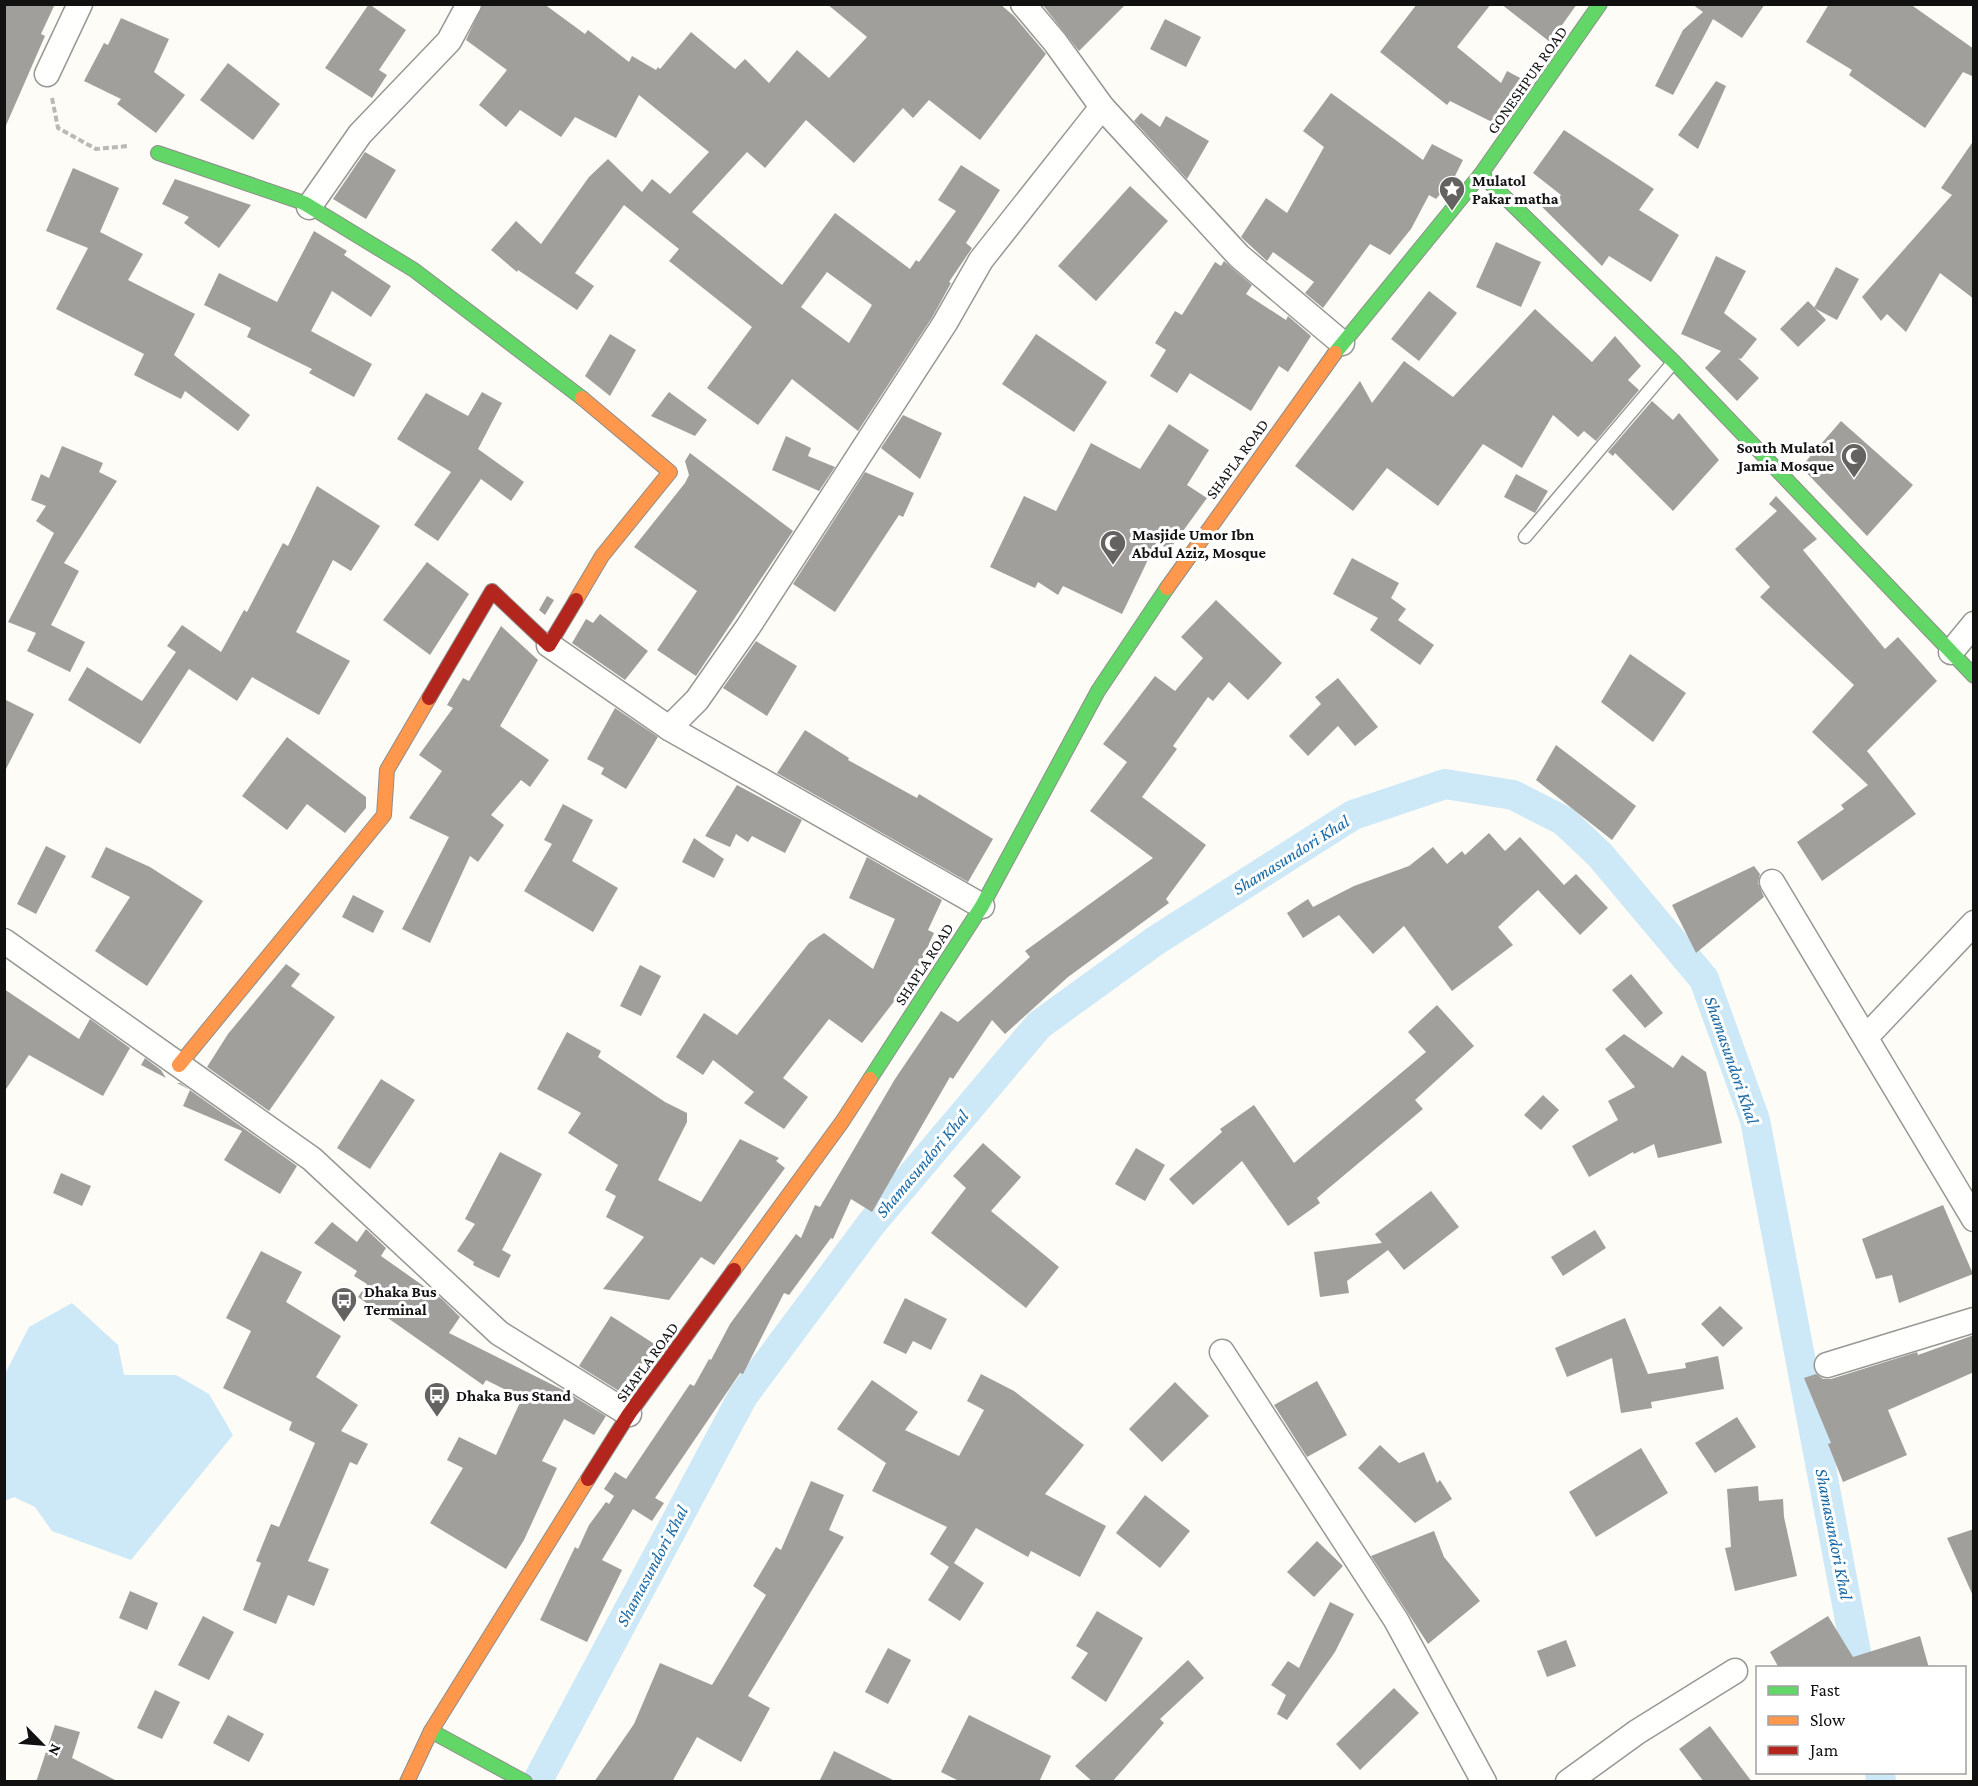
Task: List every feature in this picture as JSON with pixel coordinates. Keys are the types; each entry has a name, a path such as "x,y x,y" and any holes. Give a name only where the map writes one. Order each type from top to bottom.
{"street":[{"path":"46,74 80,4"},
{"path":"309,207 360,134 449,41 469,4"},
{"path":"1023,4 1055,42 1101,107 1239,256 1342,343"},
{"name":"GONESHPUR ROAD","path":"1481,174 1600,4"},
{"path":"669,728 697,700 748,627 945,323 981,260 1101,107"},
{"path":"158,153 309,207 414,270 589,403 670,472 602,556 549,645"},
{"path":"1481,174 1674,362 1974,676"},
{"name":"SHAPLA ROAD","path":"407,1782 431,1731 629,1414 842,1122 982,906 1098,691 1187,557 1342,343 1481,174"},
{"path":"179,1065 384,815 387,770 492,591 549,645 669,728 982,906"},
{"path":"1951,652 1974,624"},
{"path":"1772,882 1974,1219"},
{"path":"1866,1037 1974,923"},
{"path":"4,942 312,1159 499,1333 629,1414"},
{"path":"1827,1365 1974,1320"},
{"path":"1222,1352 1396,1620 1484,1782"},
{"path":"1568,1782 1637,1732 1735,1671"},
{"path":"431,1731 525,1782"}],"lane":[{"path":"1525,537 1674,362"}],"path":[{"path":"46,74 58,128 96,148 133,145 158,153"}],"water":[{"path":"72,1303 118,1345 124,1375 176,1375 209,1394 233,1435 131,1560 52,1531 35,1507 14,1497 5,1501 5,1374 29,1327"}],"building":[{"path":"4,4 55,4 41,34 45,36 4,130"},
{"path":"369,4 406,30 379,70 387,75 372,98 325,68"},
{"path":"483,4 544,4 585,34 588,30 629,62 632,56 656,70 658,67 660,69 691,32 735,69 745,59 769,83 797,50 829,78 867,37 827,4 1000,4 1014,16 1046,54 980,140 929,100 913,118 903,108 854,163 806,120 765,168 747,152 692,212 782,285 835,213 910,269 916,260 919,262 956,211 938,200 961,165 1000,190 966,243 972,248 949,282 951,283 933,316 858,431 792,379 758,425 707,388 752,327 669,261 679,249 624,205 575,273 594,286 577,310 518,270 517,272 491,250 516,221 541,244 589,177 608,159 642,192 652,179 670,194 709,152 639,95 616,138 575,117 561,137 520,110 506,127 479,105 507,70 466,40","holes":["827,272 872,305 849,343 801,307"]},
{"path":"1042,4 1126,4 1079,51"},
{"path":"1417,4 1491,4 1457,47 1501,83 1507,71 1524,80 1494,123 1450,101 1447,105 1380,52"},
{"path":"1501,4 1577,4 1550,42"},
{"path":"1692,4 1765,4 1742,38 1713,19 1673,95 1655,86 1683,30 1703,12"},
{"path":"1829,4 1910,4 1974,49 1974,77 1963,72 1925,128 1849,75 1852,70 1806,42"},
{"path":"121,18 169,39 154,72 185,95 156,133 117,104 121,99 84,81 104,43 108,45"},
{"path":"1165,19 1201,37 1186,67 1150,49"},
{"path":"228,63 280,104 253,140 200,100"},
{"path":"1716,81 1726,86 1698,149 1678,135"},
{"path":"1331,93 1423,160 1432,144 1463,160 1454,178 1436,199 1429,195 1411,229 1390,255 1370,244 1323,308 1305,293 1314,282 1273,252 1267,261 1241,237 1266,198 1287,213 1324,147 1303,131"},
{"path":"1141,113 1160,127 1166,116 1209,141 1187,179 1134,121"},
{"path":"1564,130 1654,189 1639,210 1679,235 1651,282 1609,256 1602,266 1530,195 1553,207 1561,195 1533,173"},
{"path":"1974,140 1974,299 1940,273 1906,332 1887,314 1881,321 1862,297 1952,195 1941,188"},
{"path":"365,152 396,170 366,219 333,199"},
{"path":"73,168 119,188 100,232 143,254 128,280 195,314 174,355 250,415 238,431 185,391 181,399 134,375 144,354 56,309 88,248 46,231"},
{"path":"175,179 251,205 219,248 184,223 189,217 162,204"},
{"path":"1130,186 1168,221 1096,301 1058,266"},
{"path":"314,231 347,251 344,255 391,286 371,317 332,291 311,331 372,364 354,397 309,373 312,369 247,337 251,328 204,305 219,273 277,302"},
{"path":"1496,242 1541,262 1521,307 1476,287"},
{"path":"1716,256 1746,271 1724,313 1757,339 1741,359 1738,358 1759,378 1737,401 1705,368 1721,351 1681,334"},
{"path":"1224,261 1252,285 1246,294 1286,320 1288,316 1311,336 1288,372 1279,366 1251,411 1190,373 1177,393 1150,376 1166,350 1155,343 1175,311 1182,315 1215,262 1221,266"},
{"path":"1836,267 1859,279 1837,320 1814,308"},
{"path":"1429,291 1457,313 1419,361 1391,339"},
{"path":"1808,301 1826,320 1798,347 1780,329"},
{"path":"1535,309 1592,362 1615,336 1641,366 1628,380 1639,390 1596,441 1584,431 1578,437 1553,415 1522,468 1483,444 1438,506 1387,468 1353,511 1295,466 1360,381 1372,403 1404,361 1453,397"},
{"path":"610,334 636,350 610,396 585,376"},
{"path":"1036,334 1107,382 1074,432 1002,384"},
{"path":"482,392 502,403 478,449 524,482 511,501 481,479 438,541 414,525 451,472 397,439 426,393 468,416"},
{"path":"669,392 707,420 695,436 651,416"},
{"path":"1652,401 1673,420 1679,413 1719,460 1673,511 1615,453 1613,456 1608,452"},
{"path":"903,415 942,433 920,479 881,448"},
{"name":"South Mulatol Jamia Mosque","path":"1841,421 1913,485 1867,536 1801,467"},
{"path":"1169,424 1209,450 1187,485 1207,498 1170,549 1156,543 1122,614 1063,586 1058,595 1038,582 1035,588 990,567 1024,496 1056,511 1091,443 1140,469"},
{"path":"786,436 811,448 808,456 835,467 819,491 772,470"},
{"path":"62,446 103,463 99,472 117,481 64,563 79,571 51,625 85,642 70,672 27,651 36,633 8,622 54,533 36,521 46,506 31,500 41,474 49,478"},
{"path":"690,453 793,531 696,676 657,650 697,591 634,547 685,483 689,475 685,461"},
{"path":"865,472 914,493 903,517 899,515 835,612 793,584"},
{"path":"1516,474 1548,491 1535,513 1504,497"},
{"path":"317,486 380,526 351,571 333,560 296,632 350,661 319,715 252,677 237,701 189,669 140,744 68,700 87,667 142,701 176,652 167,646 182,625 221,652 244,610 247,612 283,543 288,546"},
{"path":"1776,496 1817,539 1803,550 1885,649 1898,637 1937,681 1867,751 1916,814 1822,881 1797,842 1844,809 1841,805 1868,785 1812,732 1854,685 1760,597 1770,587 1735,549 1777,511 1769,504"},
{"path":"1352,558 1399,583 1391,598 1406,609 1398,620 1434,645 1420,665 1370,630 1378,618 1333,594"},
{"path":"427,562 469,594 430,655 383,620"},
{"path":"547,596 554,600 545,615 539,610"},
{"path":"1216,600 1282,663 1248,700 1229,682 1213,701 1208,697 1173,746 1177,749 1142,797 1206,845 1166,899 1169,903 1068,977 1005,1034 992,1020 953,1079 950,1077 872,1212 851,1199 833,1239 831,1238 789,1295 784,1293 743,1374 740,1373 655,1498 664,1503 652,1521 633,1509 602,1560 622,1570 587,1642 540,1620 575,1547 578,1549 589,1525 606,1502 609,1504 614,1496 604,1489 615,1472 626,1479 690,1384 694,1386 730,1324 796,1234 801,1238 815,1205 820,1207 895,1079 941,1011 958,1022 1030,957 1025,951 1153,858 1090,811 1127,762 1103,744 1155,676 1175,691 1203,658 1181,637"},
{"path":"600,614 648,651 625,680 572,643 586,619 593,623"},
{"path":"501,626 538,660 500,726 549,760 530,787 521,780 491,815 504,825 478,862 470,856 430,943 402,929 449,837 409,818 442,771 419,755 453,708 447,705 463,678 469,681"},
{"path":"756,641 797,666 767,716 723,688"},
{"path":"1630,654 1686,693 1653,742 1601,702"},
{"path":"1338,678 1378,727 1355,746 1338,726 1308,756 1289,736 1321,704 1315,697"},
{"path":"4,699 34,714 4,773"},
{"path":"615,708 658,737 626,789 601,774 604,768 587,759"},
{"path":"805,730 849,758 848,760 917,798 919,794 993,839 968,882 777,773"},
{"path":"287,737 366,797 366,808 345,833 307,804 287,830 242,796"},
{"path":"1556,745 1636,806 1612,840 1536,780"},
{"path":"737,785 802,820 785,853 752,836 748,842 736,834 730,847 705,836"},
{"path":"563,804 593,820 572,861 618,888 593,932 524,891 552,844 544,840"},
{"path":"1489,833 1505,851 1520,837 1564,885 1576,874 1608,908 1580,935 1538,890 1498,927 1513,945 1452,991 1404,926 1373,954 1339,915 1303,938 1287,913 1308,899 1313,907 1354,886 1409,866 1433,847 1447,864 1462,851 1465,855"},
{"path":"694,838 724,859 714,878 682,862"},
{"path":"46,846 66,856 36,914 17,904"},
{"path":"106,847 150,867 203,901 147,986 95,951 130,897 91,877"},
{"path":"867,857 942,900 928,930 934,933 916,973 862,1043 829,1019 783,1078 808,1097 784,1129 744,1103 754,1092 713,1060 703,1075 676,1057 704,1013 737,1035 809,943 824,933 873,969 895,919 849,898"},
{"path":"1754,866 1760,874 1758,883 1764,897 1696,953 1672,905"},
{"path":"353,895 384,911 373,933 342,917"},
{"path":"286,964 300,974 291,986 335,1017 269,1111 207,1067 228,1034"},
{"path":"640,965 661,976 641,1016 620,1006"},
{"path":"1631,974 1663,1013 1645,1028 1612,990"},
{"path":"4,989 79,1039 90,1019 130,1048 103,1096 29,1055 4,1092"},
{"path":"1437,1005 1474,1046 1415,1100 1423,1109 1317,1198 1320,1203 1288,1226 1242,1161 1193,1205 1169,1179 1222,1132 1220,1129 1254,1105 1294,1163 1426,1052 1408,1032"},
{"path":"567,1032 601,1051 598,1057 665,1102 687,1113 687,1122 658,1180 701,1202 740,1139 779,1158 776,1161 785,1168 714,1265 701,1257 669,1300 603,1289 644,1237 606,1217 616,1196 605,1190 618,1165 568,1133 581,1113 537,1089"},
{"path":"1624,1034 1673,1068 1682,1055 1706,1072 1722,1143 1658,1158 1654,1144 1634,1154 1633,1152 1589,1177 1572,1146 1618,1120 1608,1101 1635,1087 1605,1049"},
{"path":"145,1058 161,1070 166,1078 141,1065"},
{"path":"381,1079 415,1100 370,1169 337,1148"},
{"path":"190,1090 297,1166 280,1194 224,1160 242,1131 183,1106"},
{"path":"1543,1095 1559,1110 1541,1130 1524,1115"},
{"path":"983,1143 1021,1177 991,1211 1059,1267 1026,1308 931,1233 966,1188 953,1176"},
{"path":"1136,1148 1165,1165 1145,1201 1115,1184"},
{"path":"500,1152 542,1174 502,1250 511,1255 499,1278 473,1265 474,1262 457,1251 475,1224 465,1219"},
{"path":"61,1173 91,1186 82,1206 53,1193"},
{"path":"1431,1191 1459,1227 1404,1270 1388,1250 1347,1281 1349,1293 1320,1297 1314,1252 1382,1243 1375,1234"},
{"path":"1943,1205 1973,1274 1899,1303 1892,1275 1876,1279 1862,1239"},
{"path":"332,1222 357,1242 366,1229 386,1248 381,1256 442,1299 460,1317 449,1333 563,1390 606,1416 594,1435 564,1419 542,1461 557,1468 524,1540 506,1569 430,1523 463,1468 447,1460 459,1437 496,1455 522,1398 486,1380 483,1385 358,1297 367,1284 354,1276 357,1271 314,1243"},
{"path":"1595,1230 1606,1248 1563,1276 1551,1257"},
{"path":"261,1251 302,1272 286,1302 341,1336 316,1377 358,1405 341,1431 368,1444 357,1465 350,1462 308,1561 329,1569 314,1606 288,1595 276,1624 243,1610 261,1563 256,1561 271,1524 279,1527 315,1443 289,1430 292,1422 223,1388 251,1331 226,1318"},
{"path":"905,1298 947,1319 931,1350 913,1341 906,1354 883,1343"},
{"path":"1720,1306 1743,1328 1723,1347 1701,1324"},
{"path":"611,1316 656,1345 627,1384 623,1383 619,1391 579,1366"},
{"path":"1625,1318 1648,1374 1686,1368 1685,1363 1718,1356 1724,1389 1651,1402 1652,1408 1621,1413 1612,1358 1567,1377 1555,1348"},
{"path":"1974,1335 1974,1372 1888,1410 1907,1455 1843,1482 1828,1444 1831,1443 1804,1378 1816,1374 1823,1379 1831,1379 1917,1352 1918,1355"},
{"path":"981,1374 1014,1391 1084,1445 1045,1494 1106,1526 1080,1577 1031,1551 1028,1557 976,1528 954,1563 984,1583 960,1621 928,1600 949,1567 930,1554 947,1527 872,1491 886,1463 837,1429 872,1380 918,1412 905,1430 959,1456 984,1410 967,1401"},
{"path":"1317,1381 1347,1435 1307,1457 1274,1405"},
{"path":"1175,1382 1209,1416 1162,1462 1129,1429"},
{"path":"1737,1417 1756,1447 1715,1473 1695,1443"},
{"path":"1380,1445 1399,1463 1424,1452 1437,1483 1440,1480 1452,1499 1415,1523 1358,1468"},
{"path":"1641,1448 1668,1493 1596,1537 1569,1492"},
{"path":"811,1481 844,1495 829,1530 844,1537 748,1696 770,1708 741,1762 697,1737 672,1782 594,1782 634,1724 660,1663 712,1685 766,1595 753,1586 776,1547 781,1550"},
{"path":"1758,1486 1759,1501 1783,1499 1784,1517 1797,1576 1735,1591 1725,1548 1731,1547 1727,1489"},
{"path":"1145,1495 1190,1531 1160,1568 1116,1533"},
{"path":"1974,1529 1974,1598 1947,1538"},
{"path":"1434,1531 1444,1557 1480,1601 1428,1644 1371,1556"},
{"path":"1317,1541 1343,1566 1314,1597 1287,1572"},
{"path":"130,1591 158,1603 147,1630 119,1618"},
{"path":"1330,1602 1354,1614 1335,1652 1287,1720 1277,1714 1286,1695 1271,1685 1288,1661 1299,1668"},
{"path":"1097,1611 1143,1638 1106,1702 1071,1678 1088,1653 1076,1646"},
{"path":"203,1616 234,1632 209,1680 178,1665"},
{"path":"1828,1616 1853,1657 1920,1636 1928,1666 1778,1666 1770,1652"},
{"path":"1566,1640 1576,1666 1547,1677 1537,1651"},
{"path":"888,1648 911,1660 888,1704 865,1692"},
{"path":"1188,1660 1204,1678 1160,1719 1164,1723 1112,1782 1093,1782 1075,1766"},
{"path":"1394,1688 1419,1713 1360,1770 1336,1744"},
{"path":"155,1690 180,1702 162,1739 137,1728"},
{"path":"228,1715 264,1734 249,1762 213,1743"},
{"path":"969,1715 1051,1756 1039,1782 961,1782 941,1772"},
{"path":"55,1725 80,1732 72,1758 119,1782 36,1782"},
{"path":"1710,1726 1752,1782 1704,1782 1679,1749"},
{"path":"834,1751 897,1782 819,1782"}],"waterway":[{"name":"Shamasundori Khal","path":"537,1782 743,1396 871,1224 1039,1025 1155,941 1353,815 1445,784 1513,795 1564,821 1600,855 1704,979 1755,1120 1859,1666"},
{"name":"Shamasundori Khal","path":"1880,1774 1881,1782"}],"traffic: fast":[{"path":"1335,353 1481,174 1600,4"},
{"path":"158,153 304,203 414,270 582,398"},
{"path":"1481,174 1674,362 1974,676"},
{"path":"870,1079 982,906 1098,691 1167,588"},
{"path":"431,1731 525,1782"}],"traffic: slow":[{"path":"1167,588 1335,353"},
{"path":"576,600 602,556 670,472 582,398"},
{"path":"179,1065 384,815 387,770 429,698"},
{"path":"734,1270 842,1122 870,1079"},
{"path":"407,1782 431,1731 588,1479"}],"traffic: jam":[{"path":"429,698 492,591 549,645 576,600"},
{"path":"588,1479 629,1414 734,1270"}],"place":[{"name":"Mulatol Pakar matha","path":"1452,212"},
{"name":"South Mulatol Jamia Mosque","path":"1854,479"},
{"name":"Masjide Umor Ibn Abdul Aziz, Mosque","path":"1113,566"},
{"name":"Dhaka Bus Terminal","path":"344,1323"},
{"name":"Dhaka Bus Stand","path":"437,1418"}]}
